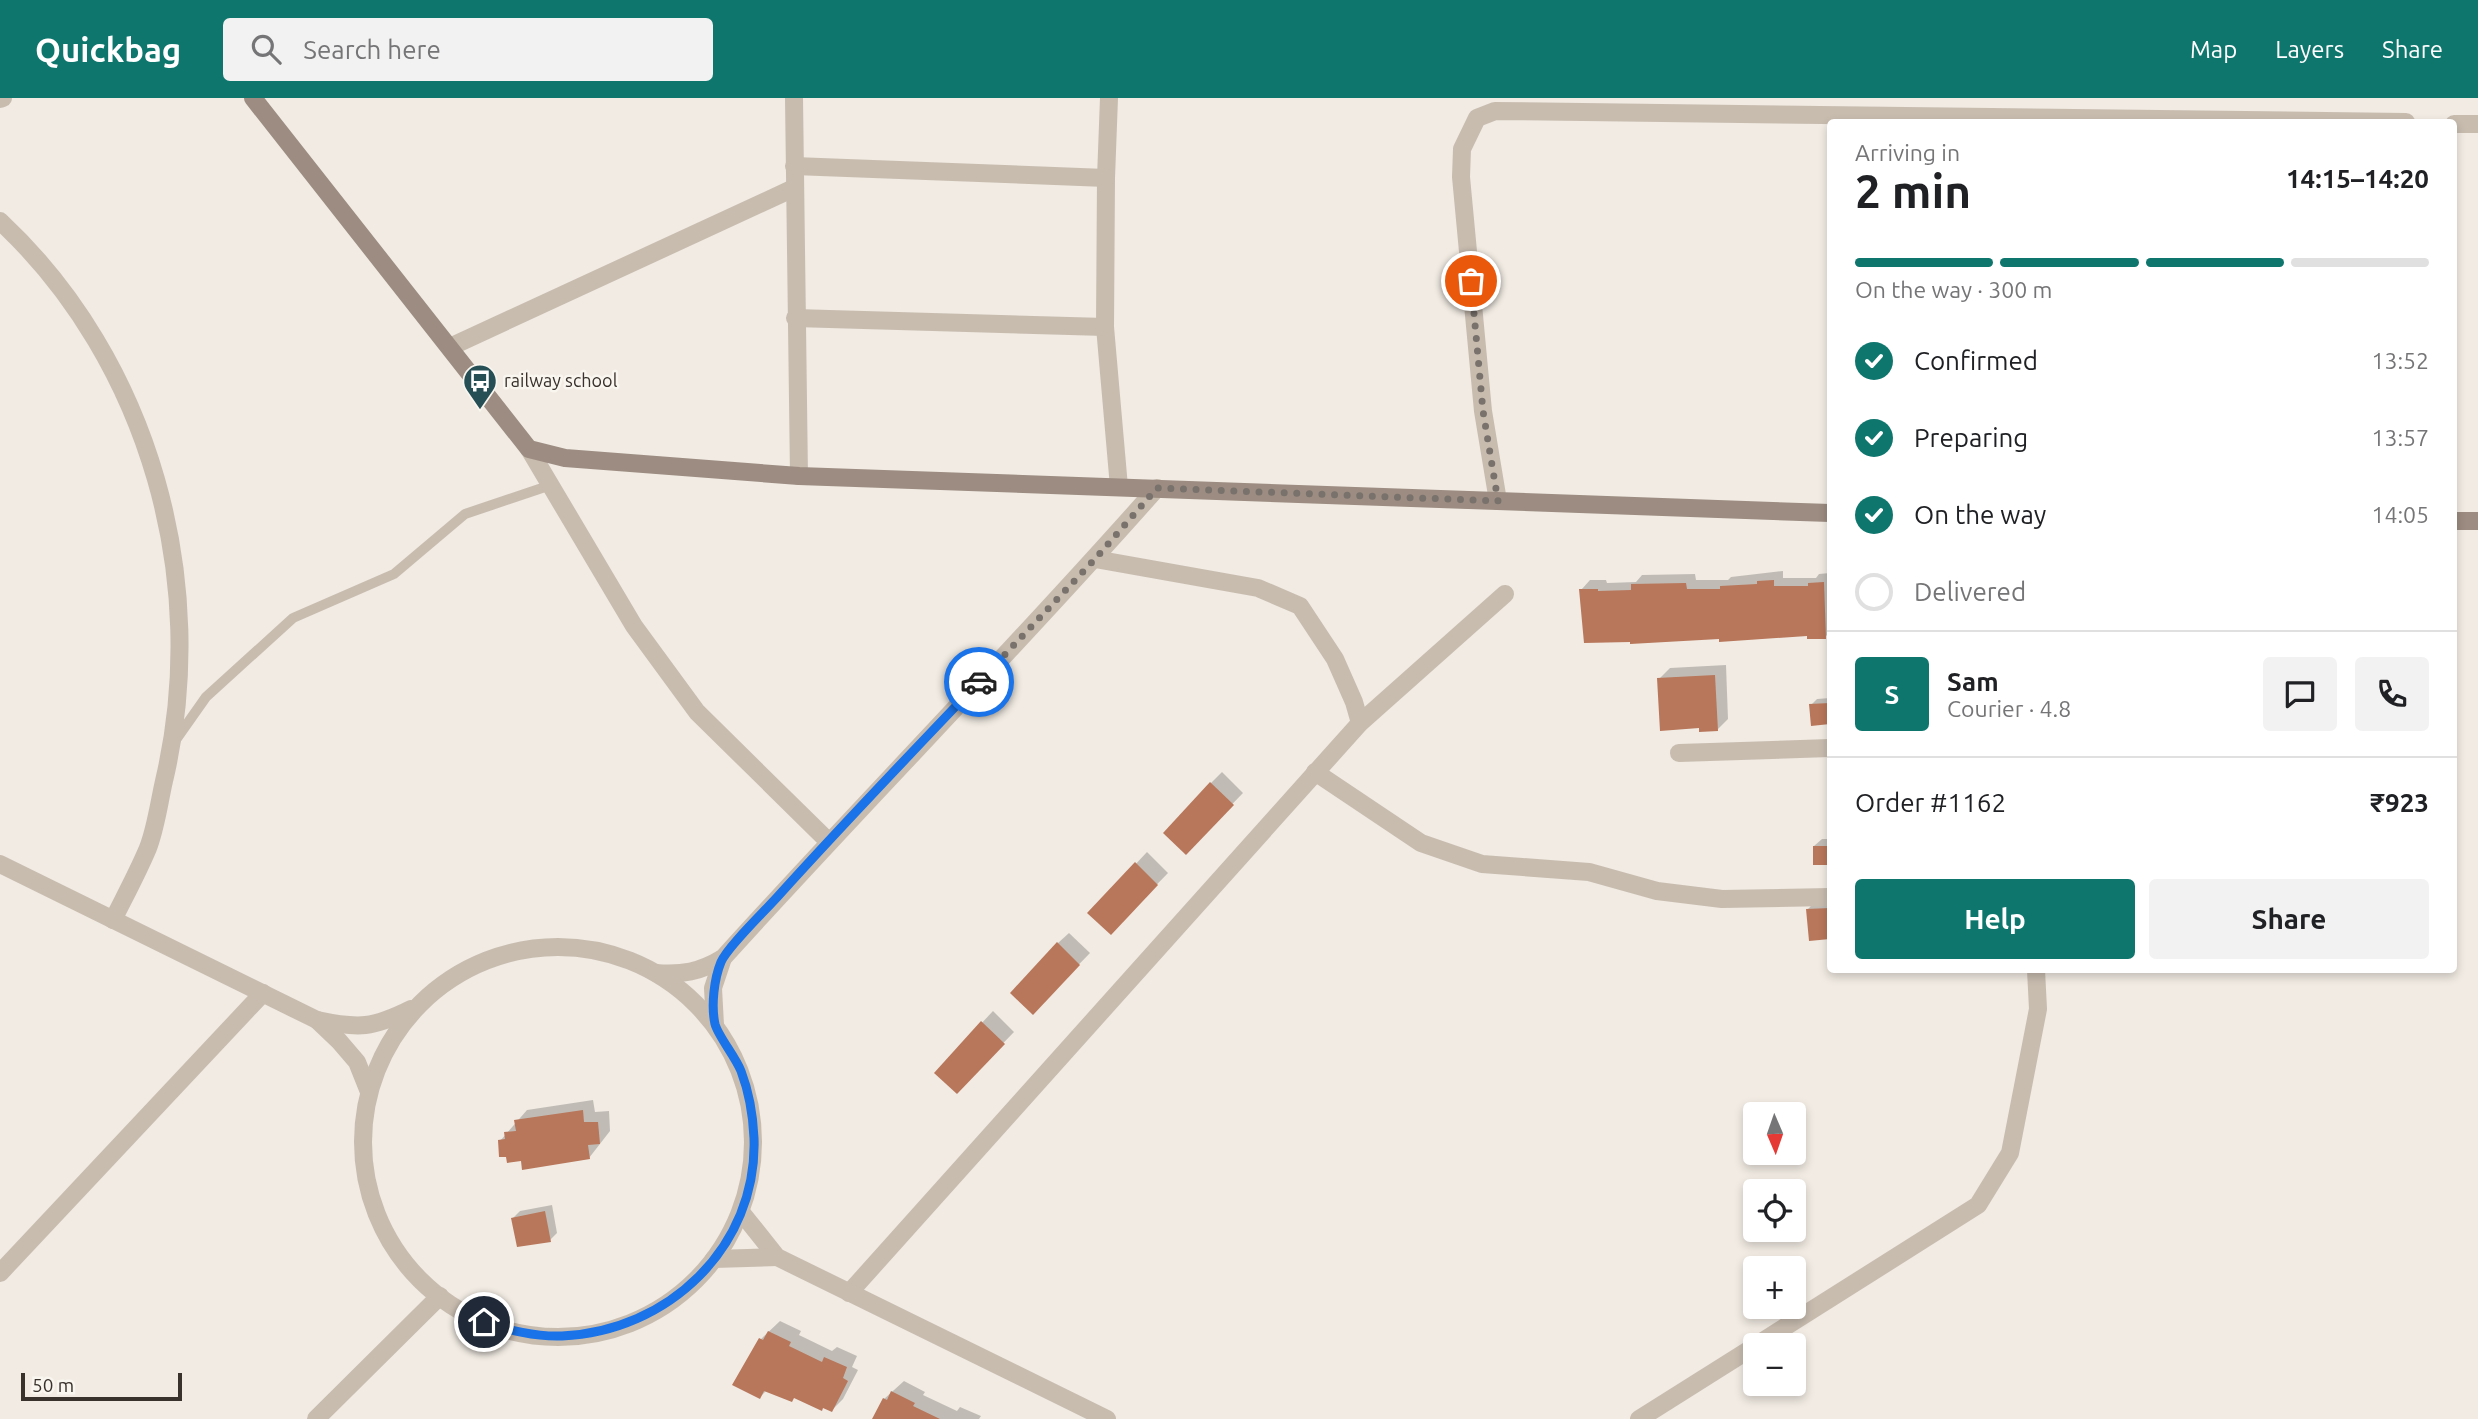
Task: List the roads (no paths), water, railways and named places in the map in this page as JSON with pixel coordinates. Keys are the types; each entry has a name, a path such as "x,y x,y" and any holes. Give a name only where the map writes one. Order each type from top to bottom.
{"main road":[{"path":"253,98 529,449 565,458 799,476 1827,513"},
{"path":"2457,521 2478,521"}],"street":[{"path":"794,98 799,476"},
{"path":"1109,98 1105,327 1119,487"},
{"path":"1498,501 1483,411 1461,177 1462,149 1477,118 1494,111 2131,119"},
{"path":"2457,124 2478,124"},
{"path":"794,166 1106,178"},
{"path":"450,348 794,188"},
{"path":"0,221 29,248 65,295 110,365 146,443 170,535 180,612 180,677 173,743 149,846 113,920"},
{"path":"795,318 1105,327"},
{"path":"529,449 634,626 697,712 828,841"},
{"path":"656,972 690,973 723,958 828,841 1095,559 1157,488"},
{"path":"1095,559 1258,588 1300,606 1335,659 1360,723"},
{"path":"849,1293 1360,723 1505,594"},
{"path":"1678,753 1827,748"},
{"path":"1315,772 1421,843 1482,864 1589,872 1657,891 1722,899 1827,897"},
{"path":"1,866 317,1020 346,1026 382,1023 419,1005"},
{"path":"583,948 608,953 656,972 698,1005 715,1025 740,1068 752,1115 754,1140 753,1165 741,1212 729,1237 698,1279 657,1310 610,1329 585,1334 546,1335 509,1330 484,1322 440,1296 420,1280 389,1240 369,1193 363,1142 369,1092 388,1045 419,1005 460,974 483,962 532,949 583,948"},
{"path":"715,1025 713,988 723,958"},
{"path":"1776,1333 1978,1205 2010,1153 2038,1009 2036,973"},
{"path":"0,1273 263,993"},
{"path":"317,1020 357,1062 369,1092"},
{"path":"741,1212 777,1257 1107,1419"},
{"path":"714,1259 777,1257"},
{"path":"316,1419 440,1296"},
{"path":"1639,1419 1743,1354"}],"lane":[{"path":"173,743 206,697 293,618 394,574 465,513 551,485"}],"place":[{"name":"railway school","path":"480,411"}]}
